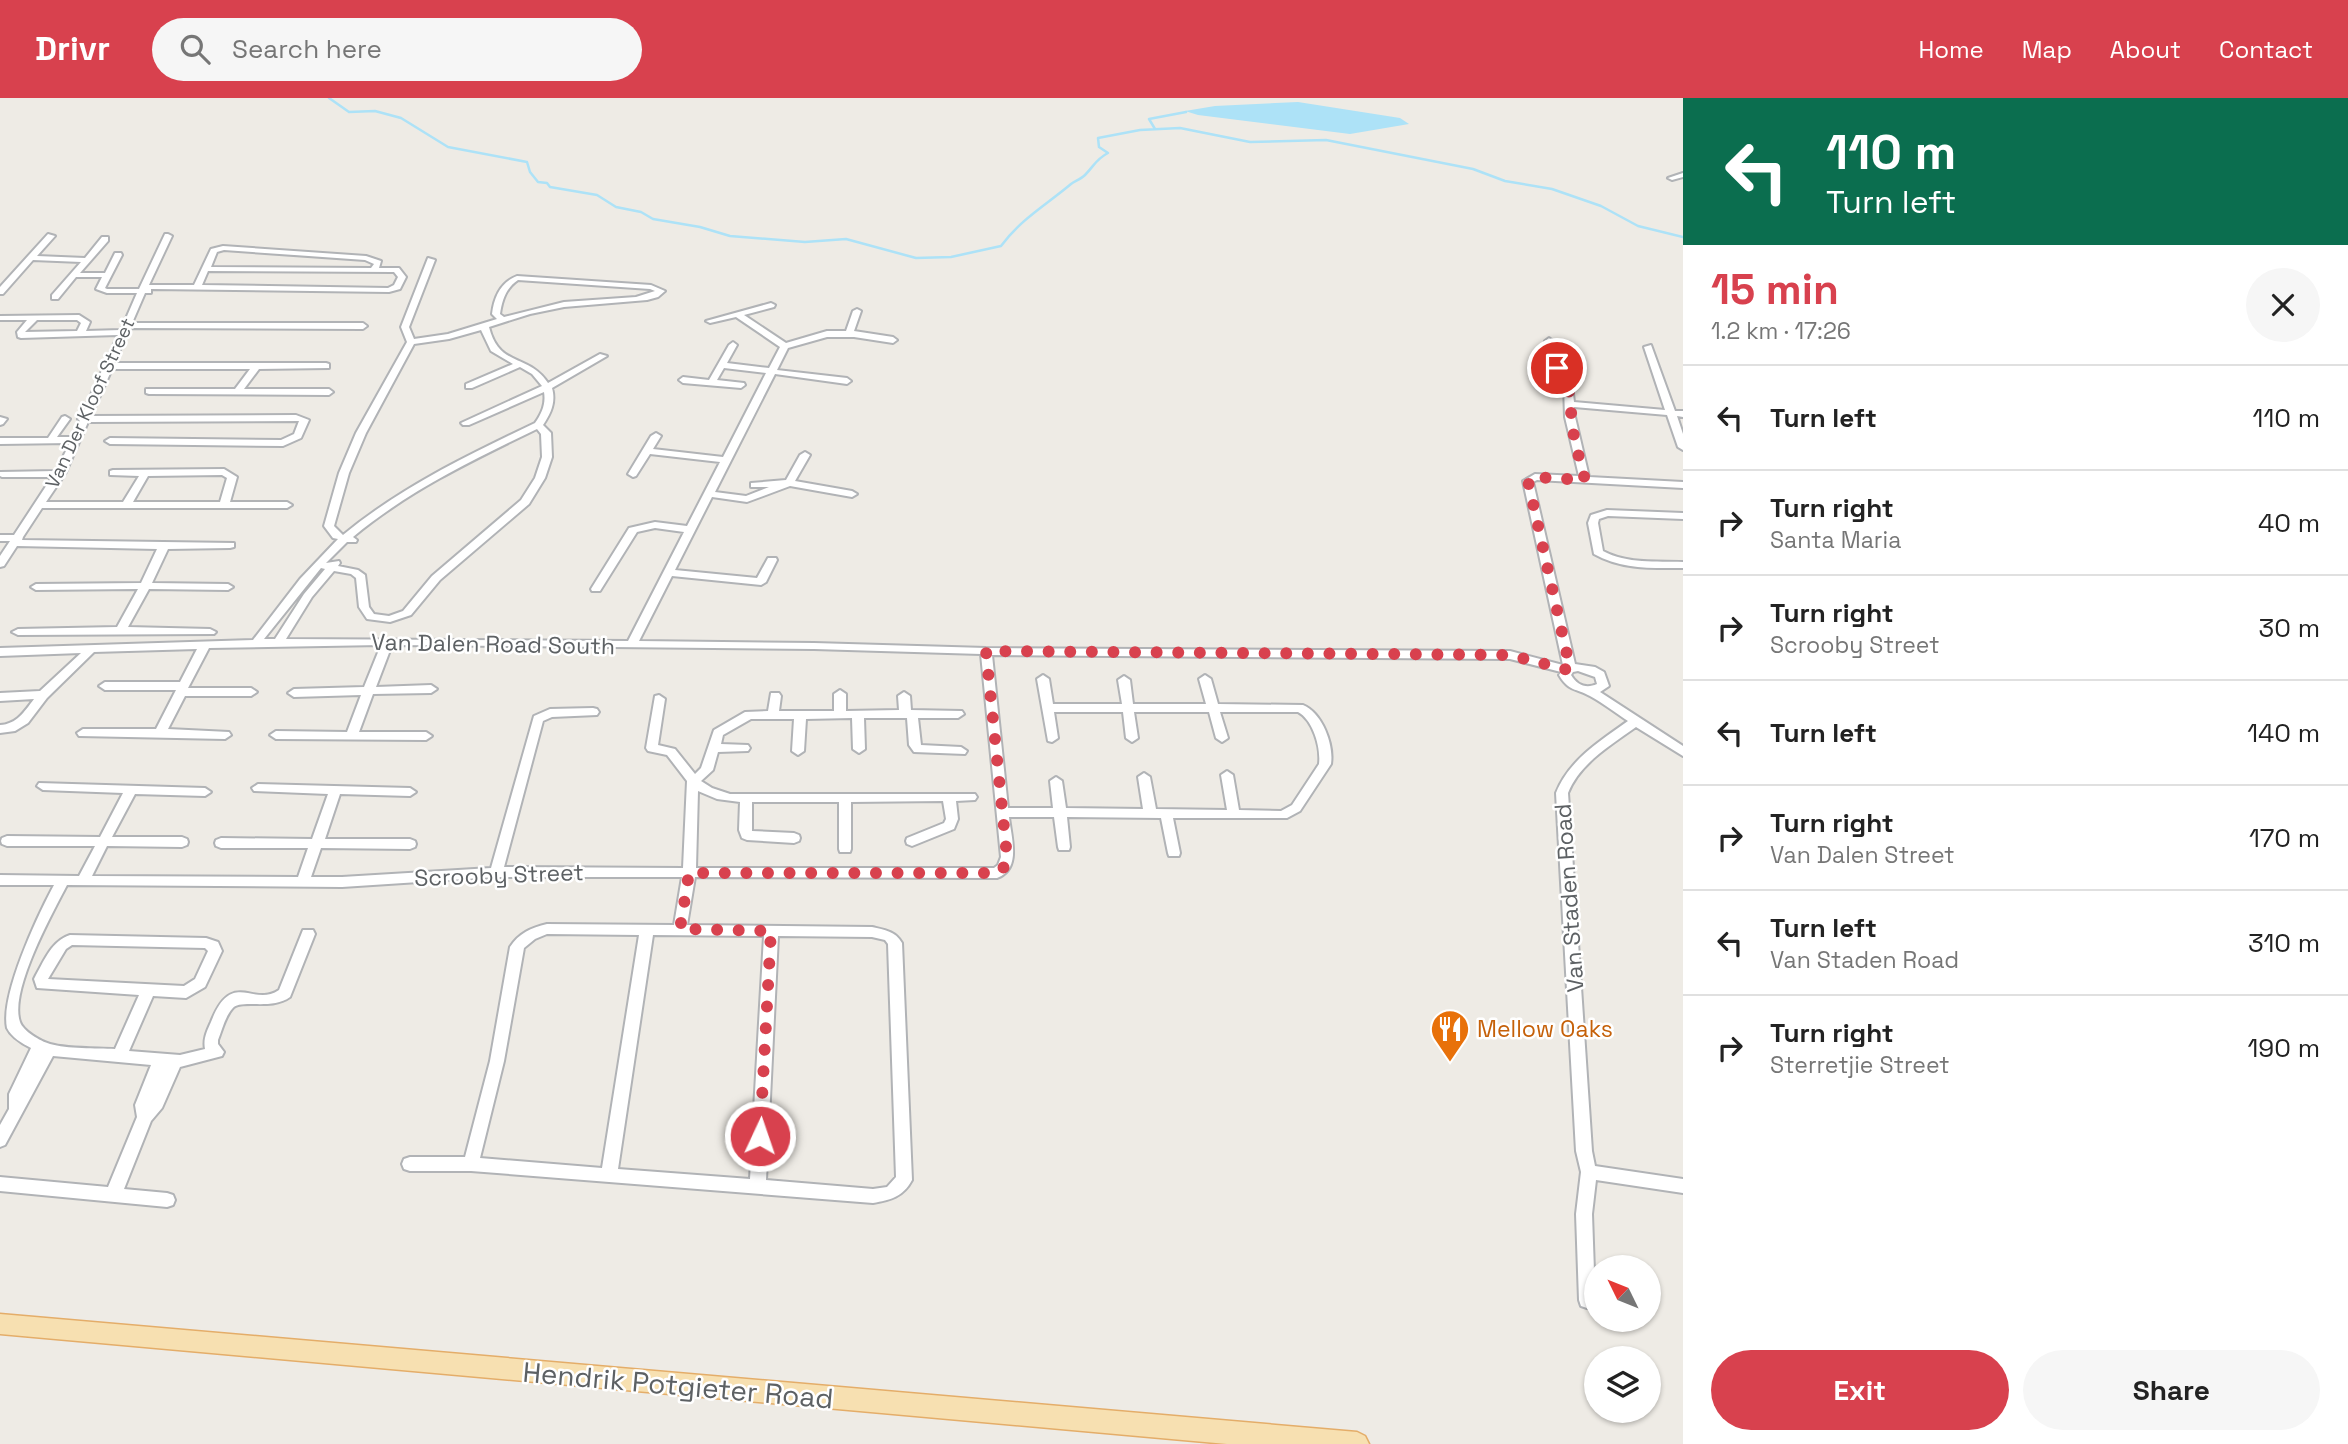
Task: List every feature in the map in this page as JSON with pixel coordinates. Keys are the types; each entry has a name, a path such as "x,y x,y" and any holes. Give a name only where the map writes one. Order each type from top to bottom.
{"main road":[{"name":"Hendrik Potgieter Road","path":"0,1324 1357,1444"}],"street":[{"path":"1672,178 1683,175"},
{"path":"0,292 51,236"},
{"name":"Van Der Kloof Street","path":"0,564 60,474 168,236"},
{"path":"55,297 105,239"},
{"path":"193,289 214,251 227,247 366,258 378,263 374,270"},
{"path":"118,255 100,289 103,291 388,290 397,287 402,277 396,270 205,269"},
{"path":"31,258 87,260"},
{"path":"411,342 405,327 431,260"},
{"path":"74,275 108,275"},
{"path":"411,342 437,340 502,320 575,303 649,298 660,294 660,291 651,287 517,278 507,284 496,309 496,314 502,320"},
{"path":"710,321 771,305"},
{"path":"849,334 857,311"},
{"path":"737,314 785,346"},
{"path":"0,318 84,318 86,321 80,334"},
{"path":"33,318 20,332 21,335 80,334 126,329 363,326"},
{"path":"256,643 351,540 406,495 538,425 550,407 547,387 535,372 497,353 491,346 485,327"},
{"path":"631,645 785,346 818,334 849,334 893,340"},
{"path":"1549,341 1555,365 1568,386 1573,433 1585,480"},
{"path":"351,540 331,532 329,526 344,473 361,433 411,342"},
{"path":"712,382 733,345"},
{"path":"1648,347 1683,447"},
{"path":"466,423 547,387 603,356"},
{"path":"469,386 520,364"},
{"path":"721,365 847,380"},
{"path":"109,366 326,366"},
{"path":"238,391 256,366"},
{"path":"683,380 741,385"},
{"path":"149,391 329,391"},
{"path":"1570,404 1683,414"},
{"path":"148,441 164,418"},
{"path":"83,419 296,418 304,421 298,436 284,443 110,441"},
{"path":"50,441 65,419"},
{"path":"326,566 354,572 361,577 364,607 371,617 390,619 407,613 436,578 525,502 540,478 547,457 546,433 538,425"},
{"path":"633,474 656,436"},
{"path":"0,441 75,440"},
{"path":"647,451 727,460"},
{"path":"709,494 747,499 789,483 805,455"},
{"path":"3,472 60,474"},
{"path":"113,473 217,472 230,475 232,477 224,505"},
{"path":"126,505 145,473"},
{"path":"1683,485 1535,477 1528,481 1573,686 1597,689 1636,721 1683,752"},
{"path":"754,485 789,483 852,494"},
{"path":"41,505 287,505"},
{"path":"1683,516 1607,513 1595,517 1593,523 1598,552 1604,556 1623,561 1683,565"},
{"path":"596,590 633,530 655,525 691,530"},
{"path":"0,538 164,546 230,545"},
{"path":"121,630 164,546"},
{"path":"669,573 761,582 772,560"},
{"path":"278,644 326,566"},
{"path":"36,587 228,587"},
{"path":"18,632 210,632"},
{"path":"1563,641 1584,668 1604,681 1597,689"},
{"path":"351,736 388,642"},
{"name":"Van Dalen Road South","path":"0,652 256,643 388,642 814,646 986,651"},
{"path":"160,733 204,646"},
{"path":"0,729 11,728 24,720 43,695 91,649"},
{"path":"1047,708 1305,709 1313,717 1326,757 1325,764 1290,813 1234,815 1002,812 986,651 1510,655 1533,659 1568,672 1584,668"},
{"path":"1205,679 1222,738"},
{"path":"1043,680 1052,738"},
{"path":"1124,680 1132,738"},
{"path":"104,686 251,692"},
{"path":"293,694 430,689"},
{"path":"839,715 840,694"},
{"path":"0,696 43,695"},
{"path":"773,715 775,696"},
{"path":"904,696 918,749 961,751"},
{"path":"659,699 651,746 654,750 673,754 692,782 722,796 971,797"},
{"path":"496,872 538,719 550,713 593,712"},
{"path":"680,929 689,873 692,782 707,770 720,730 749,715 958,714"},
{"path":"798,751 800,715"},
{"path":"858,715 859,749"},
{"name":"Van Staden Road","path":"1589,1172 1584,1151 1562,793 1564,784 1579,765 1636,721"},
{"path":"83,733 225,735"},
{"path":"276,735 426,736"},
{"path":"714,748 744,748"},
{"path":"1227,775 1234,815"},
{"path":"1144,777 1150,814"},
{"path":"1056,781 1064,847"},
{"path":"43,786 205,792"},
{"path":"258,788 410,792"},
{"path":"83,880 131,790"},
{"path":"303,882 335,791"},
{"path":"845,797 845,849"},
{"path":"912,841 949,826 952,819 949,797"},
{"path":"746,798 747,835 794,838"},
{"name":"Scrooby Street","path":"0,880 342,882 496,872 997,873 1004,867 1007,857 1002,812"},
{"path":"1166,814 1174,852"},
{"path":"7,841 182,842"},
{"path":"220,843 410,844"},
{"path":"63,880 16,970 8,997 8,1013 13,1026 44,1048 168,1060 196,1059 217,1052 211,1046 211,1040 227,1004 239,998 281,998 308,934"},
{"path":"410,1164 471,1164 881,1196 891,1193 904,1180 895,943 883,933 872,932 680,929 547,929 524,938 517,947 498,1061 471,1164"},
{"path":"609,1175 647,929"},
{"path":"758,1187 771,931"},
{"path":"69,940 206,943 215,948 200,983 195,988 186,992 148,991 46,986 42,985 41,979 61,945 69,940"},
{"path":"119,1056 148,991"},
{"path":"0,1139 16,1108 28,1093 44,1048"},
{"path":"113,1195 145,1117 157,1103 168,1060"},
{"path":"1585,1255 1584,1214 1589,1172 1683,1186"},
{"path":"0,1184 167,1200"}],"water":[{"path":"1298,102 1400,118 1409,124 1350,134 1198,115 1185,111 1215,106"}],"waterway":[{"path":"329,98 349,112 375,111 401,118 448,147 527,162 530,172 538,182 547,183 550,187 597,195 616,207 641,212 653,219 700,227 730,236 805,242 846,239 916,258 951,257 1001,246 1025,220 1083,176 1108,153 1099,147 1098,138 1140,130 1180,128 1250,142 1326,140 1473,169 1505,181 1552,189 1601,206 1638,226 1683,237"},
{"path":"1155,129 1149,119 1186,112"}],"place":[{"name":"Mellow Oaks","path":"1450,1063"}],"route":[{"path":"760,1136 771,931 680,929 689,873 997,873 1004,867 1007,857 986,651 1510,655 1568,670 1570,668 1528,481 1535,477 1585,480 1573,433 1568,386 1557,368"}]}
